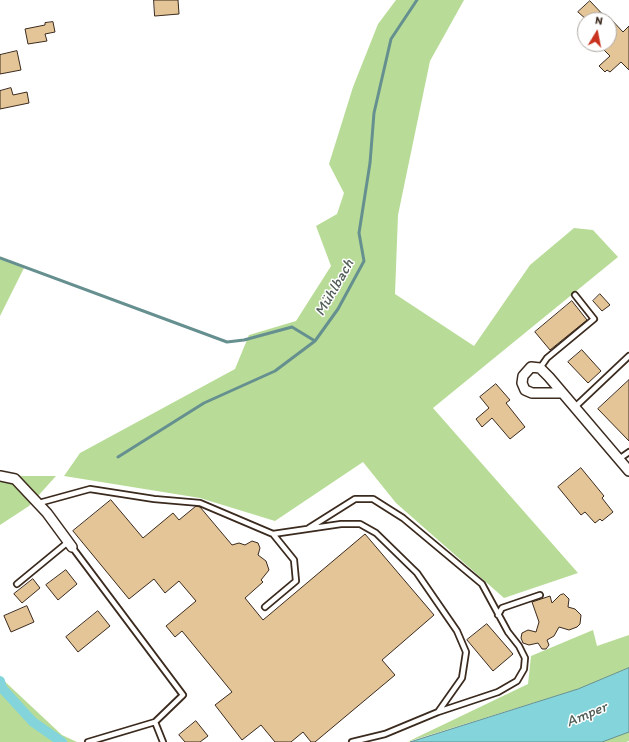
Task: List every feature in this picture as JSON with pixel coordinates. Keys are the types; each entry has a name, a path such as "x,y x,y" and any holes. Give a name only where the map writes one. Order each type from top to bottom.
{"street":[{"path":"562,393 532,393 525,390 522,383 523,376 531,367 540,368 575,407 629,471"},
{"path":"0,476 15,479 47,513 70,544"}],"lane":[{"path":"540,368 547,358 594,319 575,295"},
{"path":"575,407 629,356"},
{"path":"619,459 629,452"},
{"path":"37,504 90,489 154,499 200,503 273,534 294,560 296,581 265,607"},
{"path":"309,528 355,499 373,499 403,518 482,584 508,632 519,646 524,658 524,669 516,682 498,692 438,712 385,734 352,742"},
{"path":"273,534 341,524 360,524 376,533 417,573 457,631 466,652 462,678 438,712"},
{"path":"17,584 70,544 183,695 155,722 88,742"},
{"path":"498,615 502,608 540,595"},
{"path":"155,722 164,742"}],"green space":[{"path":"396,0 464,0 430,61 398,215 395,294 474,346 530,265 574,228 593,230 618,257 433,408 578,573 504,598 396,503 363,462 275,521 200,498 64,476 80,453 235,369 249,335 296,321 331,266 316,226 337,214 344,193 329,164 353,87 378,24"},
{"path":"0,259 24,268 0,316"},
{"path":"0,471 22,476 56,476 29,506 0,525"},
{"path":"593,630 597,646 629,635 629,668 578,689 407,742 528,684 531,656"},
{"path":"0,677 62,735 77,742 0,742"},
{"path":"629,732 629,741 602,742"}],"water":[{"name":"Amper","path":"629,668 629,732 602,742 410,742 578,689"}],"building":[{"path":"154,0 178,0 179,14 155,16"},
{"path":"590,1 600,12 578,12"},
{"path":"53,22 55,32 45,34 47,41 28,44 25,29"},
{"path":"617,26 623,32 629,26 629,70 621,62 610,72 607,70 605,72 599,66 610,56 606,52 617,52"},
{"path":"17,51 21,70 0,74 0,55"},
{"path":"11,88 13,95 27,92 29,103 0,109 0,91"},
{"path":"600,294 610,305 602,311 593,301"},
{"path":"572,301 587,320 550,350 535,332"},
{"path":"582,350 601,371 588,383 568,362"},
{"path":"629,380 629,441 598,409"},
{"path":"496,384 510,400 506,403 525,427 510,439 492,418 482,427 476,419 489,408 480,397"},
{"path":"581,468 604,496 602,498 613,512 602,521 600,519 595,523 585,512 581,515 558,487"},
{"path":"111,500 143,538 173,513 179,520 196,506 200,507 232,545 239,543 245,545 252,541 258,543 260,548 258,555 266,561 269,570 261,580 263,582 245,598 263,620 365,534 434,615 382,660 395,675 315,742 311,742 303,732 291,742 275,742 261,725 242,740 215,705 232,692 182,631 175,637 166,626 196,601 179,581 165,593 154,579 129,599 73,531"},
{"path":"66,570 77,584 58,600 46,585"},
{"path":"33,579 40,588 22,603 14,594"},
{"path":"564,594 569,599 568,607 575,609 581,615 580,624 569,630 559,627 554,636 547,640 549,645 546,649 542,649 538,643 529,645 523,643 521,638 522,633 528,630 536,632 539,622 532,602 550,596 552,603 560,595"},
{"path":"27,606 34,622 11,632 4,616"},
{"path":"98,611 110,626 78,652 66,637"},
{"path":"487,624 513,654 493,671 467,640"},
{"path":"196,721 208,736 200,742 185,742 179,735"}],"waterway":[{"name":"Mühlbach","path":"118,457 204,403 275,371 315,341 338,309 364,261 359,233 370,163 374,113 391,39 417,0"},
{"path":"0,258 227,342 244,340 292,327 315,341"},
{"path":"0,681 2,688 33,722 62,742"}]}
